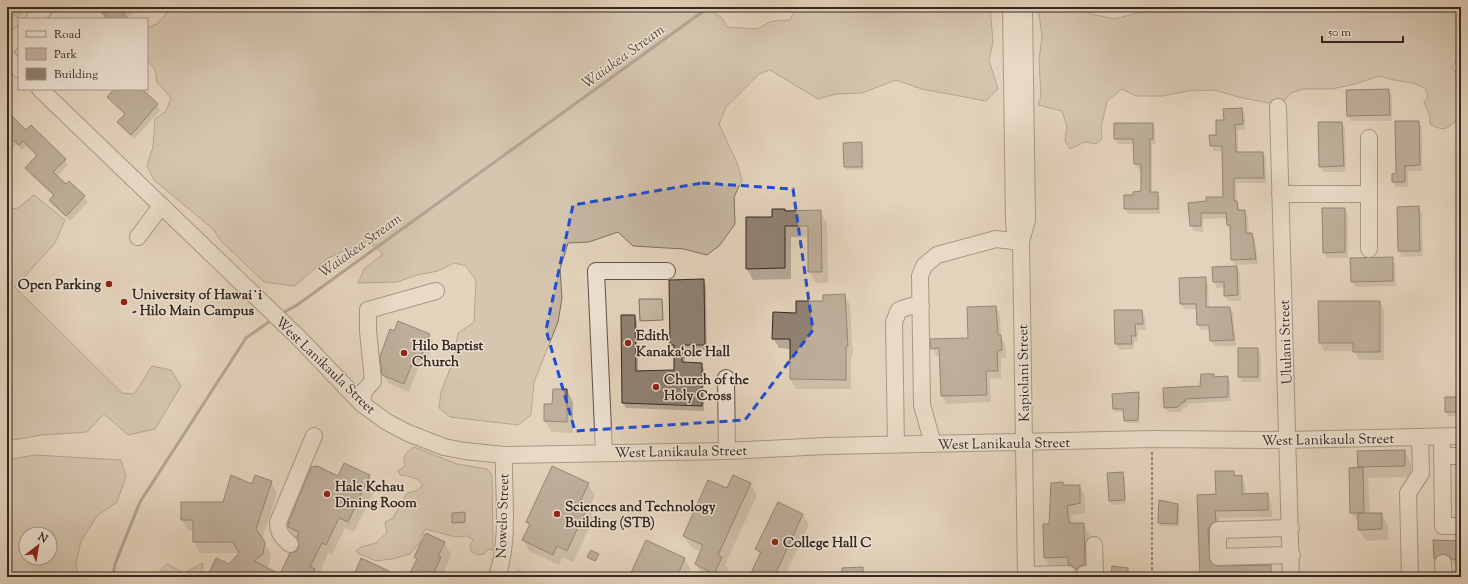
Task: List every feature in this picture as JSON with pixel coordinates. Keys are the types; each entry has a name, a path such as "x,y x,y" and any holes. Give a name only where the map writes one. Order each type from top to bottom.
{"street":[{"path":"35,18 46,7"},
{"name":"Kapiolani Street","path":"1011,7 1014,221 1016,232 1021,242"},
{"name":"Kapiolani Street","path":"1024,7 1027,220 1021,242 1026,576"},
{"path":"7,47 18,36"},
{"path":"7,58 18,68"},
{"name":"West Lanikaula Street","path":"41,90 300,340 362,404 387,422 426,441 465,452 504,454 727,451 896,445 1152,439 1287,440 1461,436"},
{"name":"Ululani Street","path":"1278,107 1292,577"},
{"path":"1369,249 1370,138"},
{"path":"1280,194 1369,194"},
{"path":"138,237 162,206"},
{"path":"933,444 922,405 920,276 924,266 937,255 996,240 1021,242"},
{"path":"604,452 596,271 667,270"},
{"path":"362,404 364,392 373,381 368,331 368,310 436,291"},
{"path":"896,445 894,322 899,310 911,306 921,306"},
{"path":"726,378 727,451"},
{"path":"290,544 281,536 278,522 314,436"},
{"path":"1410,577 1408,493 1421,473 1420,437"},
{"path":"1442,437 1443,526 1461,526"},
{"name":"Nowelo Street","path":"497,577 502,560 504,538 504,454"},
{"path":"1442,456 1461,456"},
{"path":"1291,528 1218,530 1218,557 1292,555"},
{"path":"1092,575 1094,545"},
{"path":"1026,576 1068,574"}],"path":[{"path":"1152,439 1152,577"}],"highlighted area":[{"path":"702,183 793,189 813,330 745,420 575,431 546,330 573,205"}],"green space":[{"path":"172,7 707,7 723,19 727,27 757,29 772,21 790,20 797,7 990,7 993,42 989,60 998,89 986,101 922,89 896,80 862,93 836,94 818,99 770,70 759,74 726,107 719,124 737,163 742,180 734,197 735,224 719,246 707,255 684,249 633,246 618,232 589,242 568,243 560,269 562,298 558,322 534,382 531,415 518,425 450,417 439,408 441,392 453,361 458,333 474,322 476,280 466,266 454,263 438,271 417,275 397,282 358,283 365,268 383,254 368,241 328,258 294,286 264,282 221,241 213,229 154,180 147,166 153,147 155,119 166,111 171,98 157,82 155,69 148,62 148,28 157,24"},
{"path":"1038,7 1082,7 1091,14 1115,19 1159,7 1461,7 1461,54 1452,67 1461,81 1461,116 1447,128 1436,127 1430,124 1430,116 1424,102 1428,97 1425,88 1413,83 1379,76 1355,84 1332,89 1303,89 1291,93 1285,100 1269,103 1238,97 1215,90 1188,91 1162,96 1136,96 1122,89 1107,101 1101,128 1102,139 1096,144 1085,142 1070,149 1065,141 1067,127 1062,111 1038,105 1041,97 1039,60 1042,36"},
{"path":"34,195 65,220 55,243 15,287 122,393 134,394 152,366 171,370 181,386 155,429 128,435 104,414 87,432 42,435 7,441 7,210 18,208"},
{"path":"639,299 662,299 663,320 640,321"},
{"path":"414,447 457,464 487,469 492,475 493,550 488,549 484,554 478,555 471,551 470,546 473,540 467,536 456,537 425,529 419,544 410,554 392,559 376,561 356,551 361,547 376,543 387,532 385,522 393,518 407,493 416,491 423,485 416,479 409,476 400,475 398,471 405,466 405,455"},
{"path":"35,455 121,460 126,477 117,502 97,516 81,541 76,563 78,577 7,577 7,460"},
{"path":"203,563 201,577 154,577 167,564 184,573"}],"building":[{"path":"96,7 130,7 123,14 128,18 107,18"},
{"path":"1389,89 1390,115 1347,116 1346,90"},
{"path":"113,90 143,90 158,104 131,135 117,122 125,114 107,97"},
{"path":"1242,108 1243,124 1235,125 1236,152 1263,152 1264,178 1234,178 1234,201 1237,201 1238,210 1245,210 1246,233 1252,233 1256,259 1231,260 1230,225 1227,225 1226,213 1201,213 1201,226 1190,226 1188,203 1206,201 1206,197 1223,197 1222,146 1210,146 1209,135 1216,135 1216,120 1224,120 1223,109"},
{"path":"7,111 26,130 31,125 66,159 53,172 66,184 69,181 85,196 66,216 49,200 54,195 25,168 37,155 23,141 19,145 13,140 7,146"},
{"path":"1395,121 1419,121 1420,165 1405,166 1405,182 1392,182 1392,174 1396,173"},
{"path":"1318,122 1342,122 1344,166 1319,167"},
{"path":"1114,123 1153,123 1153,139 1150,139 1150,192 1158,192 1158,209 1124,209 1124,195 1133,195 1133,192 1141,191 1141,164 1134,164 1133,139 1114,139"},
{"path":"862,142 862,167 844,167 843,143"},
{"path":"1419,206 1420,251 1398,251 1397,207"},
{"path":"1322,208 1345,208 1345,252 1323,253"},
{"path":"772,209 785,209 785,211 821,210 822,272 808,272 808,226 785,226 785,268 746,269 746,217 772,217"},
{"path":"1393,257 1393,281 1351,282 1350,258"},
{"path":"1237,266 1238,295 1224,296 1224,282 1213,282 1212,267"},
{"path":"1206,277 1206,307 1230,307 1234,340 1210,341 1209,325 1197,325 1196,304 1180,304 1179,278"},
{"path":"704,279 705,345 682,345 682,362 702,363 702,406 622,403 621,315 635,315 636,371 674,370 674,345 670,345 669,280"},
{"path":"845,294 848,346 846,346 846,380 790,379 790,339 772,339 773,312 796,313 796,301 823,301 823,295"},
{"path":"1318,301 1380,301 1380,352 1353,352 1353,343 1319,343"},
{"path":"996,306 998,335 1001,335 1002,350 997,351 998,371 986,371 987,395 941,396 939,348 931,349 930,339 968,338 967,307"},
{"path":"1114,310 1142,310 1143,324 1135,324 1136,336 1131,336 1132,344 1115,344"},
{"name":"Hilo Baptist Church","path":"398,321 430,334 420,360 415,357 404,384 382,375 380,356 390,329 394,331"},
{"path":"1238,348 1258,348 1258,377 1238,377"},
{"path":"1201,374 1214,374 1214,377 1228,376 1228,397 1185,399 1185,402 1181,403 1178,407 1164,408 1163,388 1200,386"},
{"path":"553,389 567,389 567,422 544,421 544,404 552,404"},
{"path":"1139,392 1138,420 1124,421 1123,409 1113,409 1112,394"},
{"path":"1445,397 1461,397 1461,412 1445,412"},
{"path":"1405,450 1405,466 1358,467 1357,451"},
{"path":"344,463 370,475 348,522 339,518 326,545 322,543 310,567 315,569 311,577 217,577 209,573 216,558 229,564 239,553 233,542 193,542 193,520 181,520 181,502 223,502 231,475 252,484 255,475 272,481 256,529 265,542 263,554 254,561 280,574 290,553 297,551 299,546 297,538 299,532 288,527 288,524 311,467 317,466 338,476"},
{"name":"Sciences and Technology Building (STB)","path":"552,466 589,483 580,502 588,506 567,551 557,546 553,555 522,540 530,524 526,522"},
{"path":"1363,467 1364,513 1350,513 1349,468"},
{"path":"1215,471 1234,471 1234,476 1242,475 1242,494 1268,493 1268,510 1215,511 1216,521 1210,525 1208,530 1210,561 1218,566 1271,565 1271,577 1200,577 1197,495 1216,494"},
{"path":"1123,472 1125,500 1109,501 1107,473"},
{"path":"733,475 751,483 718,555 722,557 714,574 695,564 703,545 683,536 708,480 727,488"},
{"path":"1063,482 1063,485 1080,485 1080,503 1067,506 1069,523 1084,523 1085,565 1080,566 1076,570 1073,566 1068,564 1068,557 1044,558 1043,524 1049,524 1051,483"},
{"path":"1159,500 1178,504 1177,524 1158,523"},
{"name":"College Hall C","path":"778,502 803,514 774,577 749,577 761,552 755,549"},
{"path":"465,512 465,522 452,523 452,513"},
{"path":"1358,513 1382,513 1382,529 1358,530"},
{"path":"426,533 445,542 438,556 441,557 432,577 408,577 417,559 414,557"},
{"path":"646,540 685,558 677,577 629,577"},
{"path":"1433,540 1461,541 1461,559 1451,559 1447,555 1443,554 1434,559"},
{"path":"591,550 599,554 595,561 587,557"},
{"path":"361,558 389,571 386,577 358,577 354,575"},
{"path":"1112,566 1128,568 1127,577 1111,577"},
{"path":"863,567 863,577 842,577 842,568"}],"waterway":[{"name":"Waiakea Stream","path":"281,314 297,305 709,7"},
{"name":"Waiakea Stream","path":"113,577 115,564 140,502 246,338 273,319"}],"place":[{"name":"Open Parking","path":"109,284"},
{"name":"University of Hawaiʻi - Hilo Main Campus","path":"124,302"},
{"name":"Edith Kanaka‘ole Hall","path":"628,343"},
{"name":"Hilo Baptist Church","path":"404,353"},
{"name":"Church of the Holy Cross","path":"656,387"},
{"name":"Hale Kehau Dining Room","path":"327,494"},
{"name":"Sciences and Technology Building (STB)","path":"557,514"},
{"name":"College Hall C","path":"775,542"}]}
